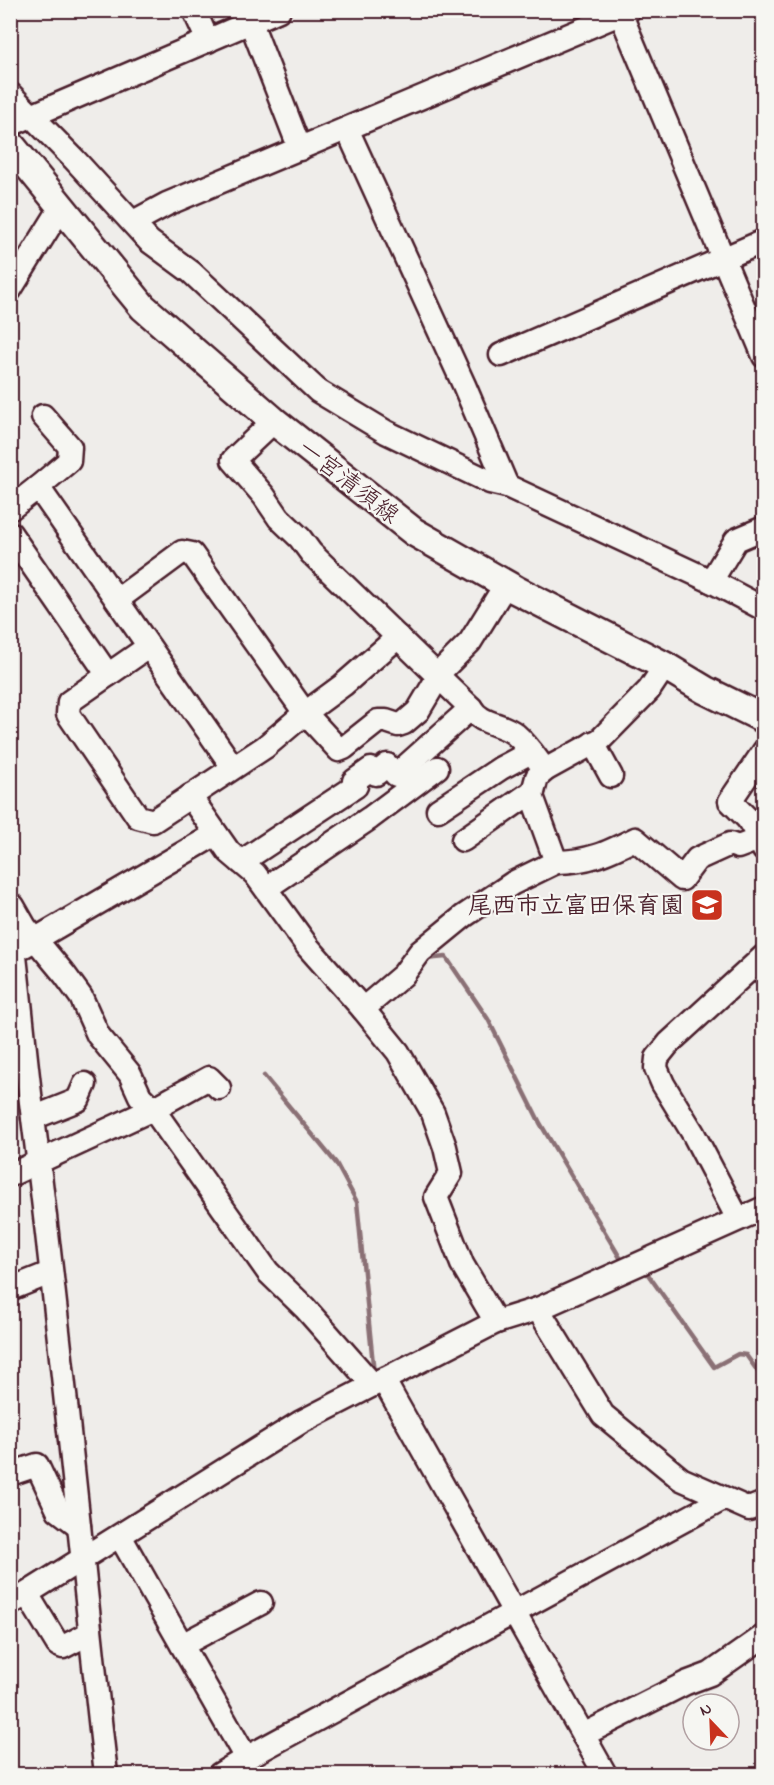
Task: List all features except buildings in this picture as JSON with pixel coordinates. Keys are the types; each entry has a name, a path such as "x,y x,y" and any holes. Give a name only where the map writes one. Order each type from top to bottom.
{"main road":[{"name":"一宮清須線","path":"10,144 143,307 274,421 414,532 506,584 764,719"}],"street":[{"path":"194,10 208,41"},
{"path":"21,120 208,41 248,17 279,10"},
{"path":"134,224 167,204 623,12 764,356"},
{"path":"248,17 300,149"},
{"path":"10,94 21,120 74,159 149,241 190,272 318,391 386,432 490,482 507,486 711,581 764,609"},
{"path":"347,129 464,385 507,486"},
{"path":"10,290 62,206"},
{"path":"501,355 764,241"},
{"path":"10,509 69,460 70,447 43,416"},
{"path":"274,421 233,460 264,496 279,518 300,538 311,553 475,714 487,722 514,733 545,770"},
{"path":"38,487 233,767"},
{"path":"711,581 736,540 764,528"},
{"path":"10,533 108,675"},
{"path":"117,600 182,552 192,554 305,713 339,750 378,721 398,725 404,723 418,711 438,677 470,642 506,584"},
{"path":"148,647 69,702 68,714 138,817 153,821 265,747 343,685 398,637"},
{"path":"556,862 532,796 537,777 545,770 601,739 649,690 665,666"},
{"path":"240,862 356,786 354,781 371,769 376,774 387,765 396,776 471,708"},
{"path":"593,743 611,776"},
{"path":"363,1009 403,975 420,952 464,916 513,883 556,862 576,862 594,858 635,839 682,879 697,859 730,844 738,847 761,844 748,819 730,801 764,751"},
{"path":"438,810 501,768 531,752"},
{"path":"266,888 370,818 436,768"},
{"path":"463,840 533,791"},
{"path":"190,796 229,852 255,874 308,947 398,1052 433,1113 445,1147 451,1173 436,1197 462,1264 496,1322"},
{"path":"15,951 216,834"},
{"path":"10,902 25,927 81,998 98,1035 130,1074 140,1096 153,1110 268,1272 378,1382 515,1612 605,1774"},
{"path":"10,915 33,1118 40,1160 50,1273 106,1774"},
{"path":"738,1219 656,1068 657,1058 669,1043 764,956"},
{"path":"10,1175 153,1110 209,1077 219,1088"},
{"path":"33,1118 78,1100 85,1084"},
{"path":"90,1633 63,1647 58,1645 19,1599 301,1422 496,1322 538,1309 764,1208"},
{"path":"10,1289 50,1273"},
{"path":"538,1309 603,1415 681,1479 749,1509 764,1503"},
{"path":"10,1474 37,1465 58,1510 79,1526"},
{"path":"220,1774 723,1499"},
{"path":"120,1536 246,1758"},
{"path":"182,1645 261,1604"},
{"path":"583,1735 686,1683 710,1674 764,1636"}],"waterway":[{"path":"425,959 446,957 488,1019 540,1123 622,1261"},
{"path":"264,1076 336,1163 357,1202 374,1374"},
{"path":"642,1274 647,1273 714,1367 738,1354 746,1355 764,1380"}],"place":[{"name":"尾西市立富田保育園","path":"707,905"}]}
